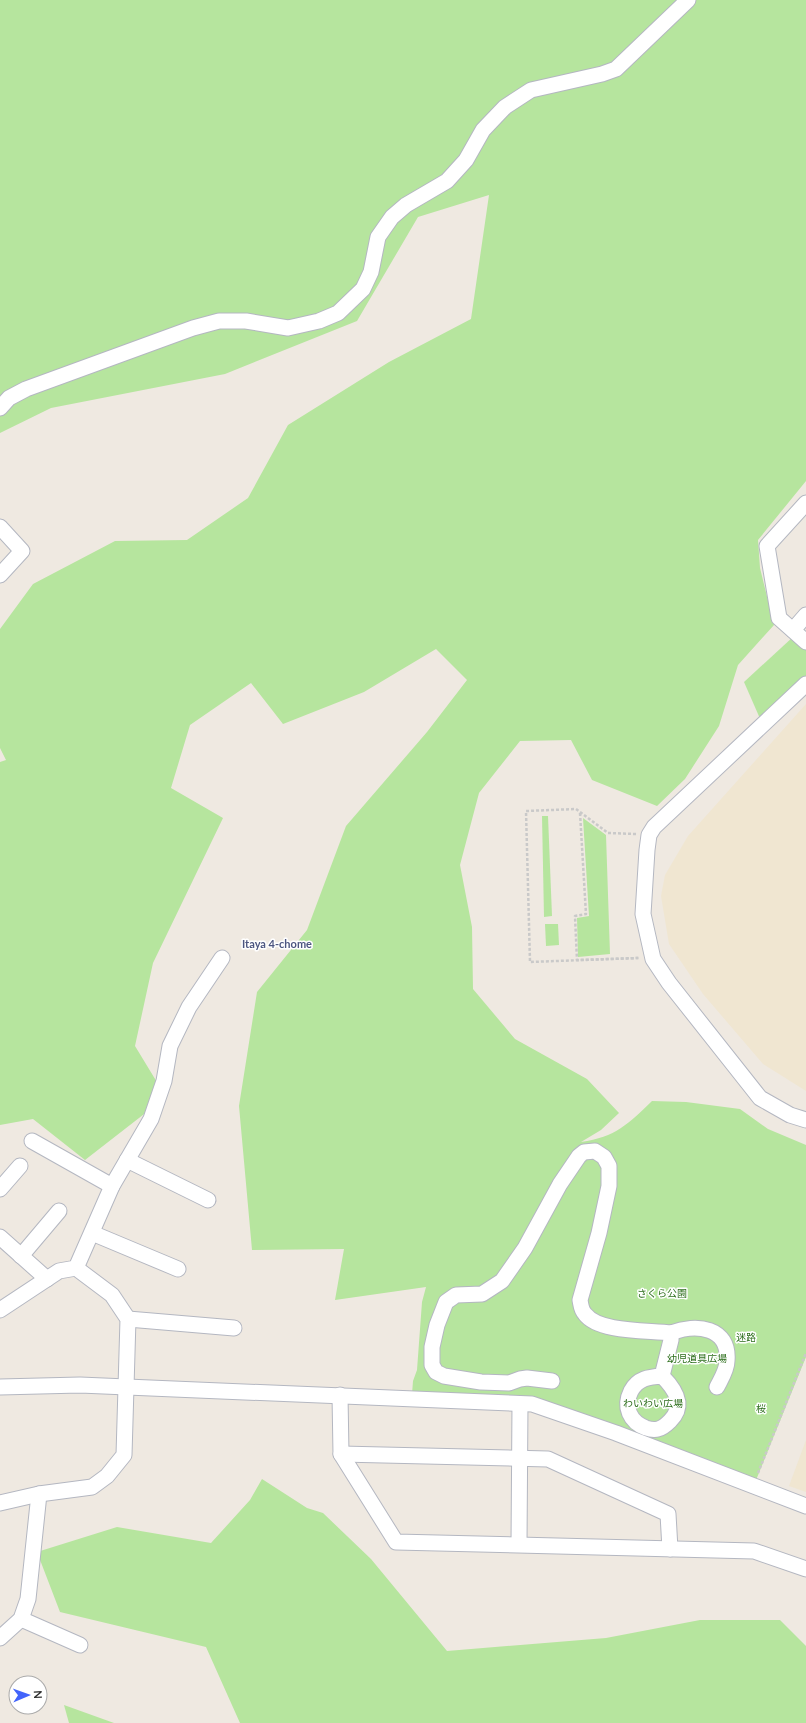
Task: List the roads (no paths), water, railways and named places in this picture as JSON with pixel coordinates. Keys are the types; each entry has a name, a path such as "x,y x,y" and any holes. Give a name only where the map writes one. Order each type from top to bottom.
{"street":[{"path":"0,408 9,398 26,389 193,328 219,320 246,321 288,328 319,321 338,313 363,289 371,272 378,237 392,217 406,205 447,181 466,160 483,130 505,107 531,90 602,74 616,69 688,0"},
{"path":"806,503 767,546 779,618 806,642"},
{"path":"0,527 22,552 0,575"},
{"path":"792,630 806,615"},
{"path":"806,684 654,827 649,835 647,850 643,914 653,959 724,1054 760,1098 790,1116 806,1120"},
{"path":"76,1268 112,1186 151,1119 164,1081 170,1046 186,1014 222,958"},
{"path":"32,1141 112,1186"},
{"path":"552,1381 520,1378 509,1383 481,1382 444,1376 436,1372 432,1365 432,1347 437,1325 446,1302 456,1295 482,1294 502,1281 525,1248 560,1184 579,1156 584,1152 595,1151 600,1154 609,1166 610,1175 603,1219 580,1300 582,1310 593,1322 624,1329 671,1333 696,1328 709,1328 723,1340 726,1347 727,1362 717,1387"},
{"path":"126,1160 208,1200"},
{"path":"0,1189 20,1166"},
{"path":"21,1256 59,1211"},
{"path":"92,1233 178,1269"},
{"path":"0,1237 46,1279"},
{"path":"0,1310 59,1271 76,1268 112,1295 128,1320 124,1455 107,1476 92,1487 40,1494 0,1503"},
{"path":"128,1320 234,1328"},
{"path":"662,1376 671,1340 671,1333"},
{"path":"0,1387 80,1385 532,1404 616,1433 806,1506"},
{"path":"340,1395 341,1454 396,1542 754,1551 806,1569"},
{"path":"519,1544 520,1404"},
{"path":"341,1454 548,1460 668,1514 670,1549"},
{"path":"0,1638 21,1619 28,1599 40,1494"},
{"path":"21,1619 80,1645"}],"district":[{"name":"Itaya 4-chome","path":"277,944"}],"park label":[{"name":"さくら公園","path":"662,1293"},
{"name":"迷路","path":"746,1337"},
{"name":"幼児道具広場","path":"697,1358"},
{"name":"わいわい広場","path":"653,1403"},
{"name":"桜","path":"761,1408"}]}
